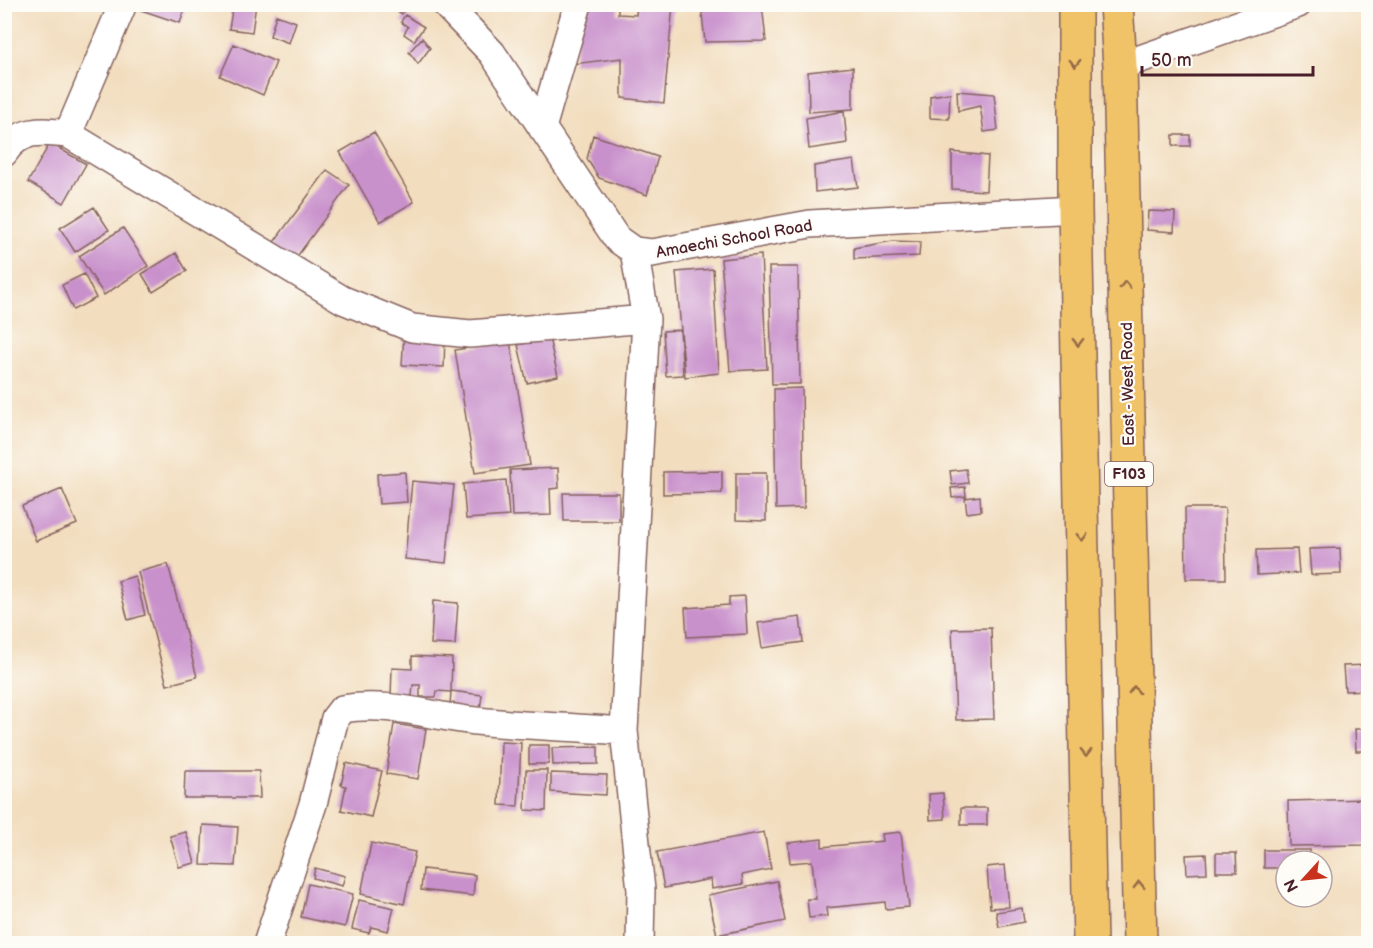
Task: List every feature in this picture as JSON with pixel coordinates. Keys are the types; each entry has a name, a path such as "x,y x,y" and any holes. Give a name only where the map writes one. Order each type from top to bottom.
{"main road":[{"name":"F103","path":"1075,4 1075,209 1090,944"},
{"name":"East - West Road","path":"1116,4 1120,66 1140,944"}],"street":[{"path":"68,134 123,4"},
{"name":"Amaechi School Road","path":"445,4 492,53 617,239 634,251 652,253 810,224 1075,209"},
{"path":"542,128 578,4"},
{"path":"1120,66 1298,4"},
{"path":"4,153 13,141 27,133 38,130 68,134 344,300 412,328 470,334 646,320"},
{"path":"634,251 646,320 624,731 642,890 640,944"},
{"path":"267,944 313,804 335,718 342,709 363,705 407,708 474,721 624,731"}],"building":[{"path":"136,4 187,4 180,23 135,8"},
{"path":"233,4 256,4 252,32 229,29"},
{"path":"394,4 407,4 402,14 392,8"},
{"path":"582,4 618,4 618,14 636,15 637,4 673,4 664,103 622,98 622,58 573,64"},
{"path":"701,4 762,4 766,41 705,42"},
{"path":"276,15 296,22 289,43 270,36"},
{"path":"405,15 424,27 414,41 404,34 408,27 401,22"},
{"path":"422,38 430,48 418,64 409,52"},
{"path":"234,44 276,62 263,95 220,76"},
{"path":"853,67 853,109 809,112 808,72"},
{"path":"957,91 994,94 998,130 984,132 980,106 958,111"},
{"path":"950,93 949,119 930,118 930,96"},
{"path":"844,111 847,143 809,149 806,118"},
{"path":"374,132 414,202 380,222 340,152"},
{"path":"593,135 658,157 647,195 599,178 587,159"},
{"path":"1173,135 1190,135 1190,146 1173,146"},
{"path":"50,143 86,164 64,203 28,182"},
{"path":"952,152 988,156 986,191 952,189"},
{"path":"854,160 858,187 815,192 814,166"},
{"path":"327,170 349,185 293,262 271,246"},
{"path":"94,207 109,230 75,252 60,228"},
{"path":"1148,211 1175,212 1174,232 1147,230"},
{"path":"123,228 148,266 104,295 79,256"},
{"path":"893,241 920,242 919,256 854,259 854,248"},
{"path":"176,253 187,271 153,292 142,274"},
{"path":"761,255 767,369 730,371 721,259"},
{"path":"769,267 798,267 800,384 772,384"},
{"path":"713,269 719,373 685,377 676,272"},
{"path":"84,274 96,298 73,310 62,285"},
{"path":"680,330 683,375 666,376 663,331"},
{"path":"404,333 445,335 444,367 402,365"},
{"path":"549,338 558,376 527,383 518,345"},
{"path":"510,341 530,465 475,473 455,350"},
{"path":"802,388 804,508 776,509 774,389"},
{"path":"558,468 559,488 550,489 551,515 512,516 510,470"},
{"path":"966,469 968,483 952,485 950,471"},
{"path":"722,471 722,493 663,494 663,472"},
{"path":"405,472 407,502 379,504 377,474"},
{"path":"736,473 766,473 766,521 736,520"},
{"path":"506,480 509,516 466,519 463,484"},
{"path":"412,481 454,485 446,563 405,559"},
{"path":"965,487 966,496 952,498 951,488"},
{"path":"62,489 77,524 36,541 22,506"},
{"path":"563,493 619,493 619,521 564,521"},
{"path":"980,496 981,511 967,513 965,498"},
{"path":"1185,508 1225,508 1226,579 1186,579"},
{"path":"1340,548 1341,574 1311,575 1309,549"},
{"path":"1297,549 1299,573 1257,575 1256,550"},
{"path":"168,564 197,677 167,685 138,572"},
{"path":"135,576 145,615 128,620 118,581"},
{"path":"745,596 747,634 687,637 685,608 729,605 729,597"},
{"path":"433,601 458,603 455,645 431,644"},
{"path":"800,617 803,642 762,648 758,623"},
{"path":"991,628 994,719 956,720 952,629"},
{"path":"412,656 452,658 451,692 437,691 436,697 420,697 420,685 413,685 412,696 391,696 392,668 412,669"},
{"path":"1368,665 1368,690 1345,691 1343,666"},
{"path":"451,691 482,695 480,710 450,706"},
{"path":"394,724 426,729 418,779 386,774"},
{"path":"1355,729 1368,729 1368,751 1356,751"},
{"path":"501,742 521,743 518,806 499,805"},
{"path":"529,745 549,745 549,764 529,764"},
{"path":"598,747 598,764 553,765 552,748"},
{"path":"346,763 382,771 371,817 341,810 346,786 341,785"},
{"path":"526,770 547,770 546,811 525,810"},
{"path":"185,771 259,771 260,798 184,798"},
{"path":"551,773 607,775 606,795 551,792"},
{"path":"943,793 945,819 930,820 929,794"},
{"path":"1368,799 1368,845 1289,846 1288,801"},
{"path":"961,808 987,808 987,825 961,825"},
{"path":"203,825 238,827 235,866 201,865"},
{"path":"186,832 195,863 179,867 170,836"},
{"path":"764,832 771,869 742,875 743,884 712,889 711,879 664,888 657,852"},
{"path":"901,832 909,907 886,909 885,902 826,908 827,916 809,918 807,899 816,899 812,861 790,863 788,843 822,839 822,847 883,841 882,834"},
{"path":"371,843 415,852 404,904 361,894"},
{"path":"1264,850 1274,850 1274,868 1264,868"},
{"path":"1216,853 1236,853 1237,872 1216,872"},
{"path":"1206,854 1207,873 1187,874 1186,855"},
{"path":"1005,865 1009,907 990,908 987,867"},
{"path":"315,868 345,876 342,886 313,878"},
{"path":"423,869 475,875 473,896 421,890"},
{"path":"777,881 785,921 717,935 708,895"},
{"path":"308,884 353,894 345,927 301,917"},
{"path":"359,900 394,908 388,931 371,927 369,933 352,929"},
{"path":"1022,908 1024,922 999,927 996,912"},
{"path":"368,937 399,940 399,944 368,944"}]}
